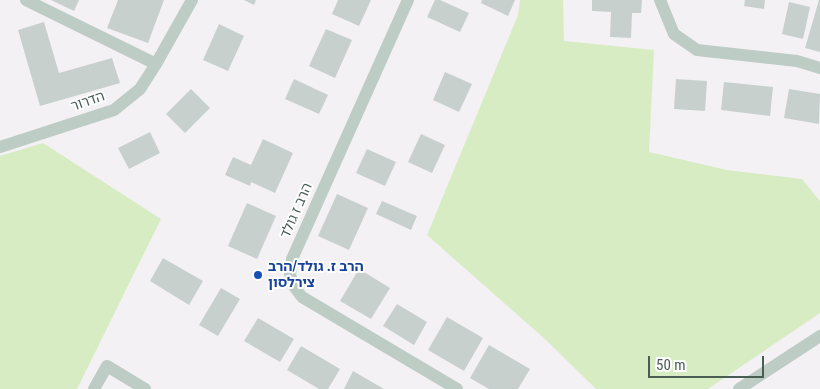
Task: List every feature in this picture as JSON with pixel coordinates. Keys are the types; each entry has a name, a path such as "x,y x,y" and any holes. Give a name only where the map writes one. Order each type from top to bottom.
{"street":[{"path":"26,0 156,64"},
{"name":"הדרור","path":"0,147 114,110 140,89 192,0"},
{"name":"הרב ז גולד","path":"408,0 292,259 290,274 293,285 302,297 457,389"},
{"path":"660,0 674,34 697,50 797,61 820,68"},
{"path":"739,389 820,336"},
{"path":"94,389 107,366 145,389"}],"green space":[{"path":"520,0 563,0 564,41 654,50 649,152 727,170 802,179 820,201 820,313 708,389 596,389 546,340 427,235 518,15"},
{"path":"43,143 161,219 77,389 0,389 0,156"}],"building":[{"path":"51,0 79,0 74,11"},
{"path":"118,0 164,0 148,43 107,28"},
{"path":"244,0 256,0 254,5"},
{"path":"338,0 371,0 359,26 332,14"},
{"path":"435,0 440,0 469,13 460,32 427,17"},
{"path":"482,0 515,0 508,16 481,3"},
{"path":"592,0 642,0 641,13 632,13 631,38 610,37 611,12 592,11"},
{"path":"745,0 765,0 764,9 744,6"},
{"path":"820,0 820,52 805,48"},
{"path":"789,2 810,7 803,39 782,34"},
{"path":"44,22 59,73 112,58 120,83 40,106 18,30"},
{"path":"219,24 244,36 228,71 203,60"},
{"path":"326,29 352,40 335,78 309,66"},
{"path":"445,72 472,84 459,112 433,100"},
{"path":"294,79 328,95 319,114 285,99"},
{"path":"676,79 707,81 705,111 674,109"},
{"path":"724,82 773,87 770,116 721,110"},
{"path":"191,89 210,108 185,133 166,114"},
{"path":"789,89 820,94 819,124 784,118"},
{"path":"150,132 160,153 129,169 118,148"},
{"path":"421,134 445,145 432,173 408,162"},
{"path":"263,139 293,153 275,193 251,182 250,186 225,175 233,157 251,165"},
{"path":"367,149 396,162 385,186 356,173"},
{"path":"337,194 368,208 349,250 318,236"},
{"path":"382,201 417,216 411,230 376,214"},
{"path":"247,203 276,216 257,259 228,246"},
{"path":"163,258 203,281 189,305 150,281"},
{"path":"359,269 390,288 371,319 340,301"},
{"path":"221,288 240,299 218,336 199,325"},
{"path":"397,304 427,322 414,345 383,326"},
{"path":"447,317 483,338 464,371 428,350"},
{"path":"258,318 294,339 280,362 244,341"},
{"path":"489,345 530,369 518,389 489,389 470,378"},
{"path":"301,346 340,369 328,389 319,389 287,370"},
{"path":"353,371 384,389 344,389"}],"place":[{"name":"הרב ז. גולד/הרב צירלסון","path":"258,275"}]}
